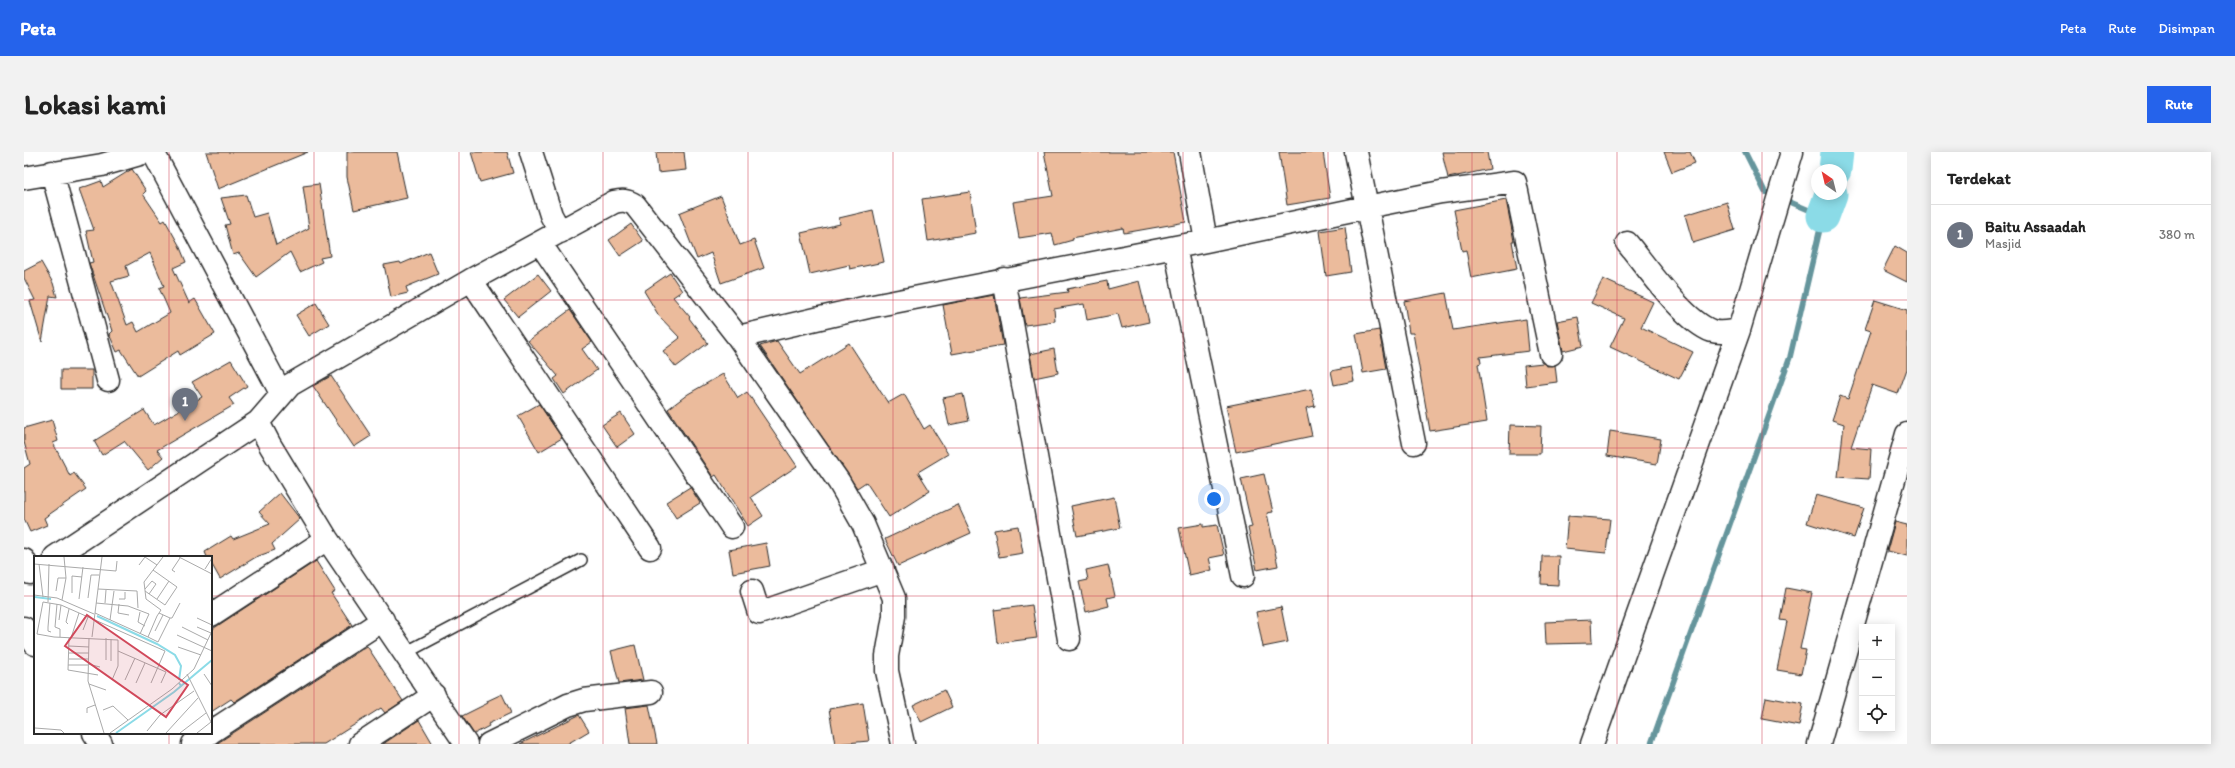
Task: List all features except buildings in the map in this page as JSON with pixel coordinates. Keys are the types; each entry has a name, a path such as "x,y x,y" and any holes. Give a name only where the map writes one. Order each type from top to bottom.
{"street":[{"path":"24,178 52,172 102,165 147,152"},
{"path":"153,152 281,393"},
{"path":"531,152 550,215 560,232"},
{"path":"1190,152 1206,241"},
{"path":"1356,152 1414,443"},
{"path":"1592,744 1739,330 1792,152"},
{"path":"52,172 108,380"},
{"path":"738,337 868,307 1004,279 1206,241 1441,192 1515,182 1551,354"},
{"path":"57,556 258,422 281,393 290,385 471,280 614,202 622,200 635,205 738,337 846,494 863,524 894,598 887,656 887,671 903,744"},
{"path":"540,243 732,527"},
{"path":"1627,243 1690,318 1713,332 1724,333 1739,330"},
{"path":"1175,247 1243,576"},
{"path":"1004,279 1069,639"},
{"path":"471,280 650,548"},
{"path":"258,422 270,445 327,539 466,744"},
{"path":"1819,744 1907,434"},
{"path":"212,614 327,539"},
{"path":"752,591 759,613 883,570"},
{"path":"212,732 383,620"},
{"path":"24,628 34,643"},
{"path":"489,744 568,705 584,700 651,692"},
{"path":"360,744 434,695"},
{"path":"95,734 101,744"},
{"path":"193,744 208,734"}],"lane":[{"path":"405,654 581,560"}],"waterway":[{"path":"1745,152 1765,192 1774,195"},
{"path":"1836,164 1837,152"},
{"path":"1651,744 1790,357 1823,216 1783,199"},
{"path":"1823,216 1829,200"}],"place":[{"name":"Baitu Assaadah","path":"185,421"}]}
